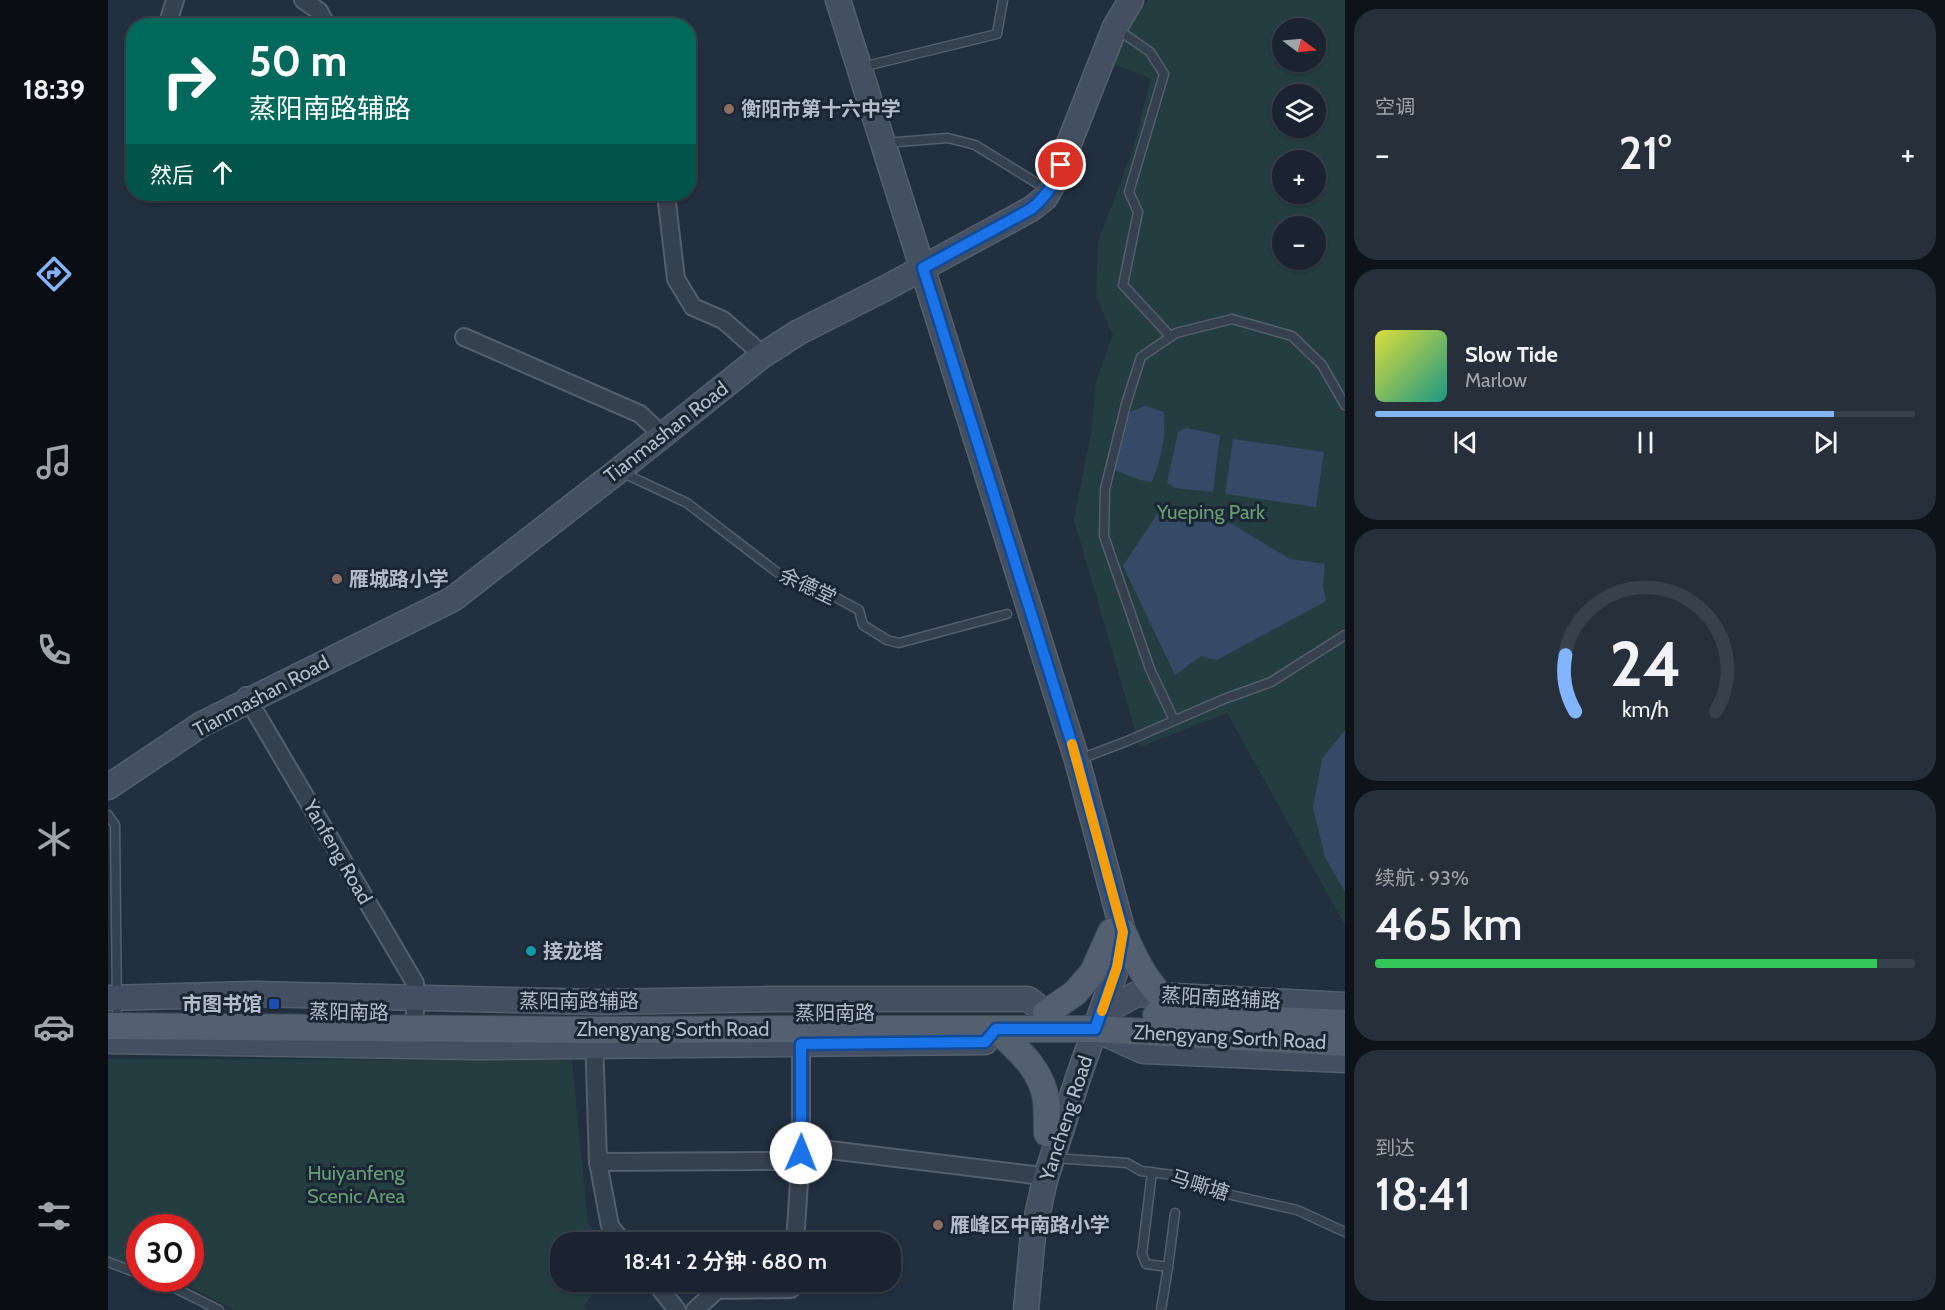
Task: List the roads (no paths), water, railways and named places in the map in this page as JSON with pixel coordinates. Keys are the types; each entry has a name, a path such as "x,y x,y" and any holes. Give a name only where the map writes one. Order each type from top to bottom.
{"main road":[{"path":"1046,1012 1075,993 1093,972 1117,932 1159,995 1177,1010 1191,1017"},
{"name":"蒸阳南路","path":"112,1008 415,1005 1046,1012 1091,1021 1191,1017 1345,1023"},
{"name":"Zhengyang Sorth Road","path":"112,1008 594,1038 801,1036 996,1029 1091,1021 1345,1043"},
{"path":"996,1029 1026,1058 1039,1078 1046,1099 1047,1133"}],"street":[{"path":"169,18 175,0"},
{"path":"303,0 319,11 323,18"},
{"name":"Yancheng Road","path":"830,0 1077,760 1117,932 1117,967 1065,1072 1034,1175 1022,1233 1014,1310"},
{"name":"Yancheng Road","path":"838,0 883,143 917,266 1117,932"},
{"name":"Tianmashan Road","path":"108,787 202,724 248,698 450,594 760,352 1025,204 1043,187 1108,23 1121,0"},
{"name":"Tianmashan Road","path":"917,266 1031,209 1044,198 1053,184 1115,27 1131,0"},
{"path":"667,201 676,279 693,307 723,320 760,352"},
{"path":"464,337 640,414 657,431"},
{"name":"Tianmashan Road","path":"108,780 196,721 453,598 618,471 760,352"},
{"name":"Yanfeng Road","path":"248,698 415,983 415,1005"},
{"name":"蒸阳南路辅路","path":"1091,1021 1137,994 1345,1005"},
{"path":"1091,1021 1143,1051 1345,1060"},
{"name":"Yancheng Road","path":"1026,1310 1033,1234 1045,1180 1091,1021"},
{"path":"796,1232 801,1153 801,1036"},
{"path":"108,1041 477,1047 594,1038 598,1162 610,1226 615,1232"},
{"path":"598,1162 781,1161 813,1148 1034,1175"},
{"path":"663,1292 677,1310"},
{"path":"695,1310 715,1292"}],"lane":[{"path":"860,68 997,34 1003,0"},
{"path":"1115,27 1150,52 1164,74 1129,192 1138,212 1123,285 1171,337"},
{"path":"883,143 948,138 975,146 1043,187"},
{"path":"1174,720 1150,669 1104,536 1105,489 1126,404 1141,357 1176,333 1232,319 1292,336 1322,365 1345,405"},
{"name":"余德堂","path":"618,471 687,503 778,573 824,591 859,610 862,625 886,640 899,644 1007,614"},
{"path":"1077,760 1271,682 1345,635"},
{"path":"108,815 115,825 112,1008"},
{"name":"马嘶塘","path":"1052,1158 1127,1163 1141,1171 1189,1177 1201,1188 1297,1210 1345,1232"},
{"path":"1152,1172 1142,1254 1146,1264 1168,1267"},
{"path":"1161,1310 1175,1213"},
{"path":"108,1262 126,1269"},
{"path":"185,1292 219,1310"}],"water":[{"path":"1145,406 1164,412 1162,448 1152,482 1140,480 1112,469 1127,413"},
{"path":"1186,428 1220,435 1213,492 1175,488 1167,483 1178,432"},
{"path":"1233,439 1324,452 1316,507 1225,494"},
{"path":"1159,511 1232,524 1290,559 1325,564 1323,586 1326,601 1217,660 1201,656 1175,675 1123,566"},
{"path":"1345,730 1345,892 1325,857 1313,807 1322,759"}],"place":[{"name":"衡阳市第十六中学","path":"729,109"},
{"name":"雁城路小学","path":"337,579"},
{"name":"接龙塔","path":"531,951"},
{"name":"市图书馆","path":"274,1004"},
{"name":"雁峰区中南路小学","path":"938,1225"}],"park label":[{"name":"Yueping Park","path":"1211,512"},
{"name":"Huiyanfeng Scenic Area","path":"356,1184"}]}
